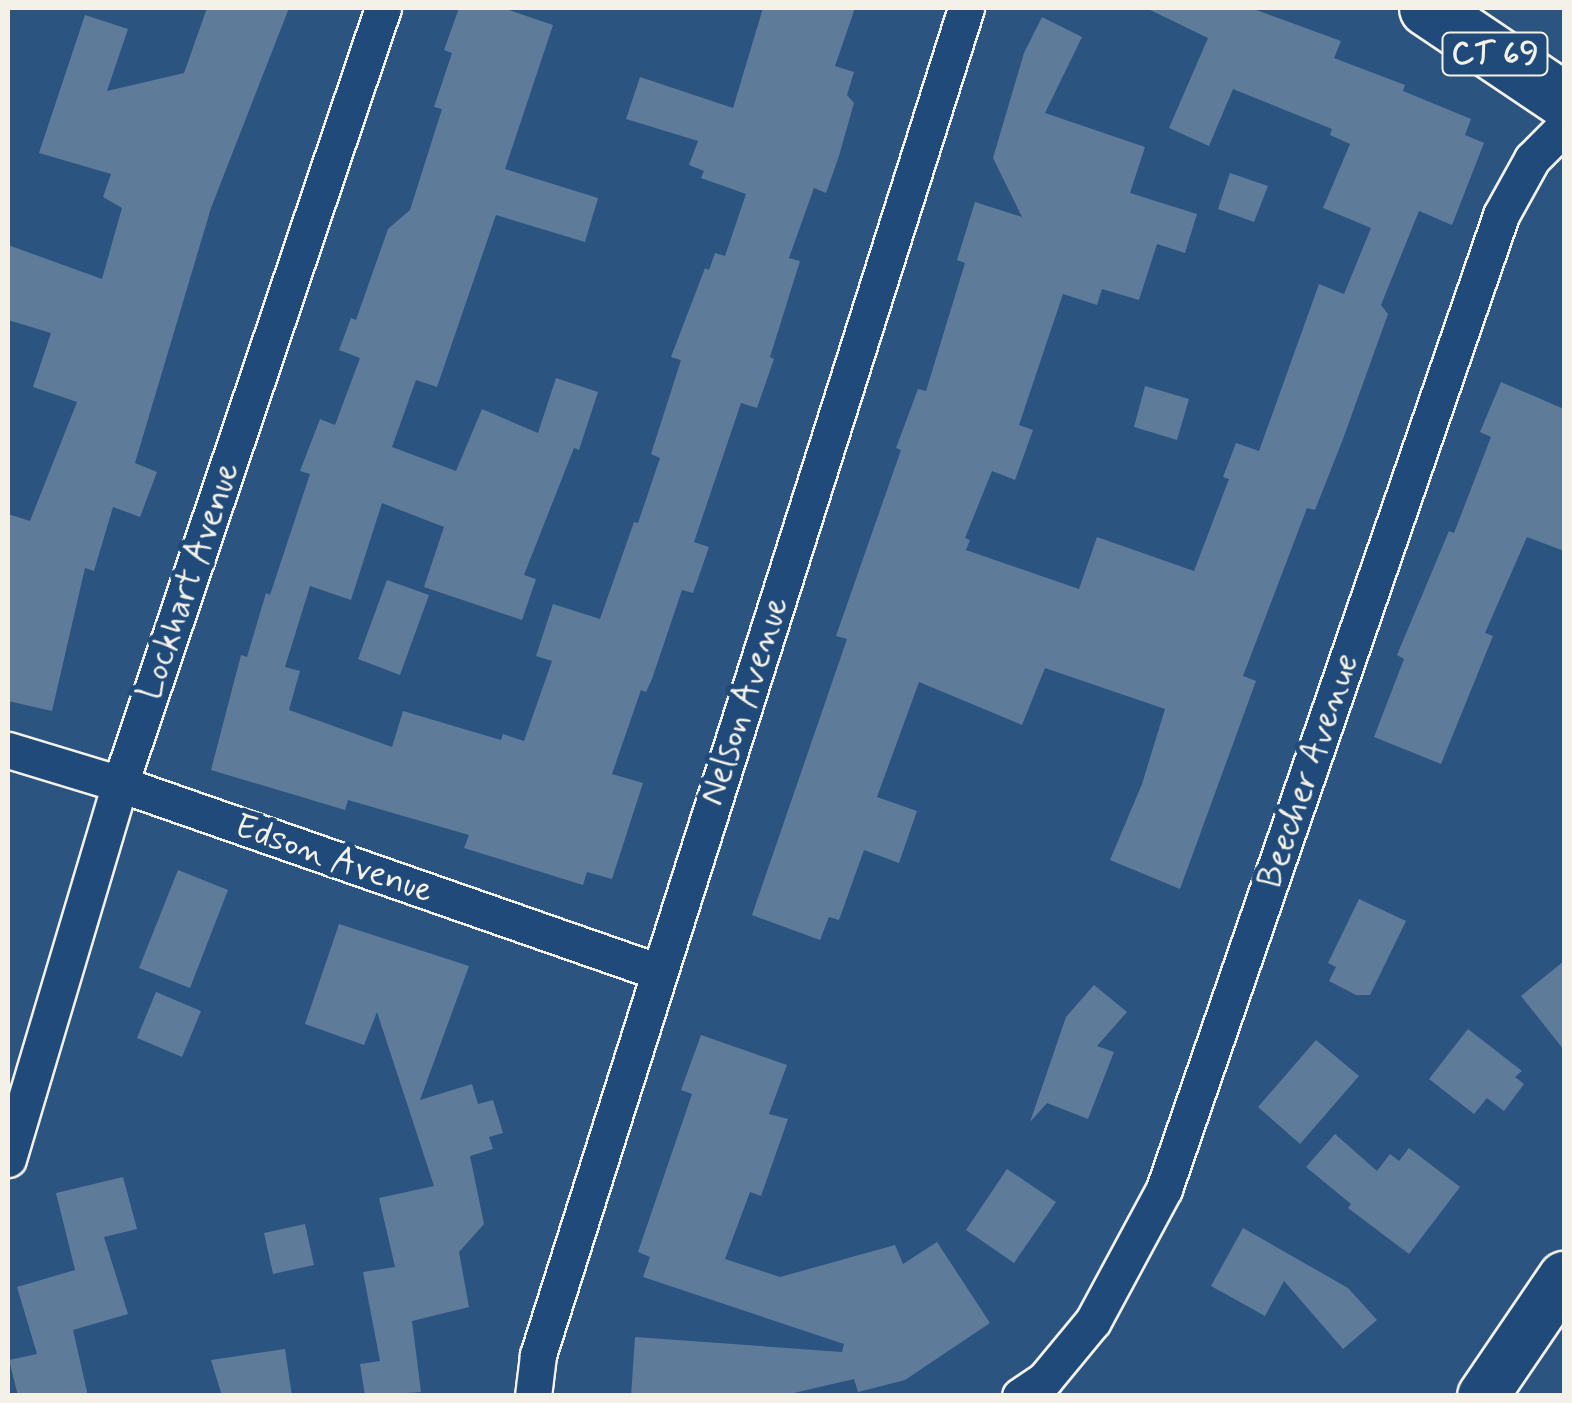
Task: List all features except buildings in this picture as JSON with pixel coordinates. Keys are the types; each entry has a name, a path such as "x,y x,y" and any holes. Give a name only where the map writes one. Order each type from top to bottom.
{"main road":[{"name":"CT 69","path":"1427,8 1564,100"},
{"path":"1483,1396 1564,1277"}],"street":[{"name":"Lockhart Avenue","path":"8,1159 120,784 383,8"},
{"name":"Nelson Avenue","path":"533,1396 538,1355 966,8"},
{"name":"Beecher Avenue","path":"1020,1396 1045,1379 1093,1322 1164,1189 1501,215 1532,159 1564,127"},
{"name":"Edson Avenue","path":"8,750 120,784 659,972"}]}
